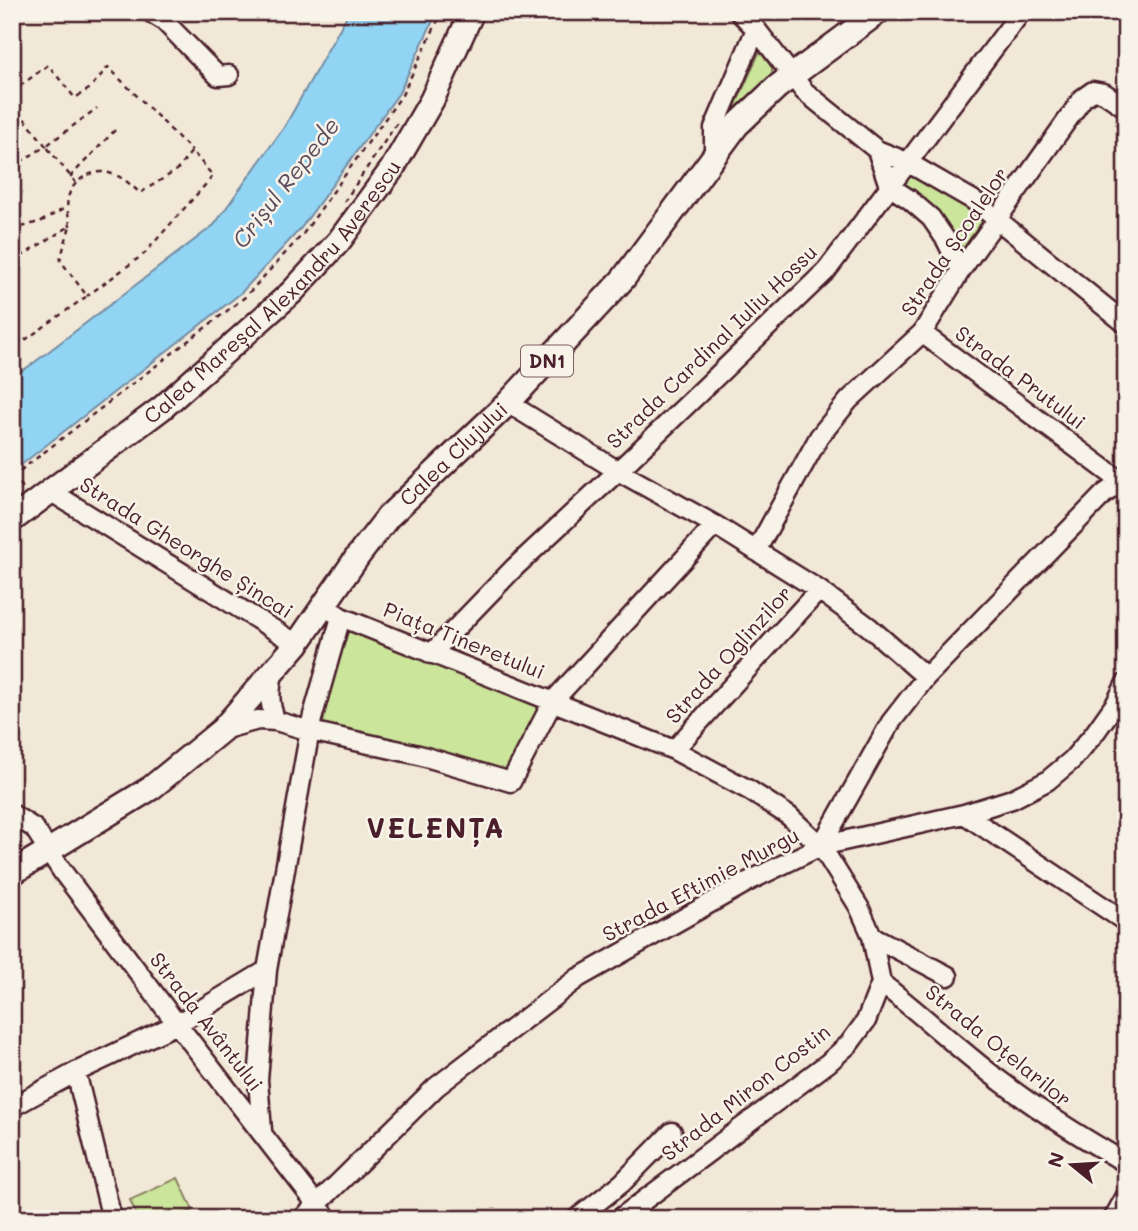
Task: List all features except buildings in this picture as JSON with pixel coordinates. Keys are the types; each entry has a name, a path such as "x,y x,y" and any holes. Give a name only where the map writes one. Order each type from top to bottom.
{"main road":[{"name":"Calea Mareșal Alexandru Averescu","path":"12,520 41,487 162,408 292,292 339,242 398,158 432,100 472,12"},
{"name":"Calea Clujului","path":"12,873 151,788 222,730 297,644 332,611 388,517 508,403 623,279 737,125 793,75 878,12"}],"street":[{"path":"150,12 163,20 218,76 229,75"},
{"path":"739,12 756,29 804,91 877,150 907,162 998,217 1126,324"},
{"name":"Strada Cardinal Iuliu Hossu","path":"431,654 514,568 827,270 1021,12"},
{"path":"714,156 715,128 756,29"},
{"name":"Strada Școalelor","path":"756,551 820,437 849,400 922,333 961,270 1083,98 1093,91 1104,93 1126,108"},
{"path":"877,150 889,186 931,218 961,270"},
{"name":"Strada Prutului","path":"922,333 1124,483"},
{"path":"508,403 618,471 715,525 819,590 869,627 926,677"},
{"name":"Strada Eftimie Murgu","path":"302,1219 436,1087 578,978 751,880 821,846 891,722 926,677 1104,494 1124,483"},
{"name":"Strada Gheorghe Șincai","path":"41,487 297,644"},
{"path":"715,525 553,701 674,750 749,790 789,816 821,846 859,907 872,936 881,983"},
{"name":"Strada Oglinzilor","path":"674,750 819,590"},
{"path":"262,1131 258,1080 267,970 332,611"},
{"name":"Piața Tineretului","path":"222,730 258,720 276,720 310,731 419,755 511,782 553,701 431,654 332,611"},
{"path":"273,672 269,695 276,720"},
{"path":"821,846 964,814 1012,799 1047,781 1072,760 1094,734 1116,703 1126,683"},
{"name":"Strada Avântului","path":"12,814 34,828 177,1024 328,1219"},
{"path":"964,814 1126,922"},
{"path":"872,936 948,976"},
{"path":"12,1107 76,1072 177,1024 267,970"},
{"name":"Strada Oțelarilor","path":"881,983 1001,1082 1065,1128 1126,1163"},
{"name":"Strada Miron Costin","path":"619,1219 828,1063 849,1044 866,1021 881,983"},
{"path":"76,1072 112,1219"},
{"path":"576,1219 622,1183 672,1132"},
{"path":"1113,1219 1126,1196"}],"path":[{"path":"12,477 245,297 295,243 402,95 442,12"},
{"path":"12,92 48,65 75,98 89,89 108,67 214,176 144,254 12,349"},
{"path":"12,103 76,183"},
{"path":"12,167 46,146 97,108"},
{"path":"339,210 397,123"},
{"path":"70,177 118,127"},
{"path":"87,296 60,260 70,226 68,206 72,188 79,178 103,172 113,174 140,193 177,170 192,151"},
{"path":"12,230 42,221 68,206"},
{"path":"12,262 70,226"},
{"path":"12,331 20,343"},
{"path":"23,489 41,487"}],"green space":[{"path":"760,51 772,68 772,74 733,111"},
{"path":"907,162 997,217 961,270 946,240 889,186"},
{"path":"351,629 541,703 507,774 323,725 338,637"},
{"path":"178,1178 193,1210 173,1219 138,1219 130,1200"}],"water":[{"name":"Crișul Repede","path":"349,12 437,12 399,93 301,228 241,293 12,472 12,377 214,225 285,126"}],"district":[{"name":"VELENȚA","path":"436,828"}]}
